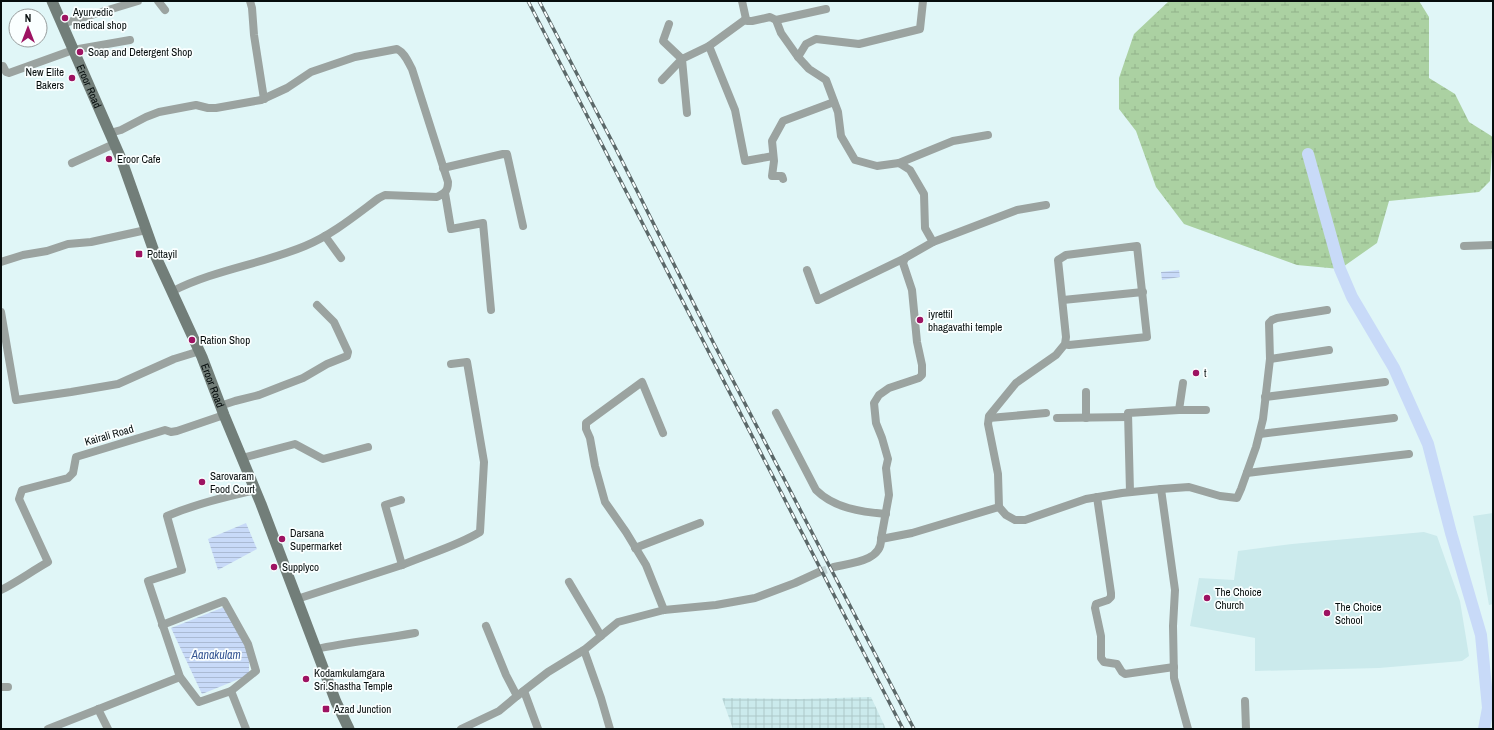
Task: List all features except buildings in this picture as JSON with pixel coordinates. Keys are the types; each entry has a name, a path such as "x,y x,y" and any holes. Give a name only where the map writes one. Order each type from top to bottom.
{"main road":[{"name":"Eroor Road","path":"52,1 110,133 156,256 200,351 222,411 255,490 297,598 336,702 349,729"}],"street":[{"path":"62,24 138,1"},
{"path":"158,1 165,10"},
{"path":"250,1 264,99"},
{"path":"742,1 747,21 752,22 770,17 776,20 782,33 798,57 809,69 826,80 838,112 840,136 855,160 877,166 899,163 953,141 988,135"},
{"path":"798,57 806,44 816,39 859,44 920,28 923,1"},
{"path":"776,20 826,9"},
{"path":"662,80 682,58 709,46 746,19"},
{"path":"669,24 664,41 682,58 687,112"},
{"path":"1,66 3,66 6,72 9,73 73,50 130,40"},
{"path":"709,46 735,110 745,161 774,156"},
{"path":"110,133 121,130 159,112 196,105 208,108 226,107 264,99 286,88 311,72 354,57 397,49 406,57 414,75 448,182 448,189 445,193 437,197 385,195 325,236 306,246 214,275 173,291"},
{"path":"783,179 782,176 772,176 774,156 772,141 783,121 834,102"},
{"path":"72,163 114,144"},
{"path":"443,168 507,154 523,226"},
{"path":"899,163 910,170 924,194 925,228 933,242"},
{"path":"445,193 451,229 484,223 491,310"},
{"path":"807,270 818,300 905,258 933,242 1017,210 1046,205"},
{"path":"1,262 23,255 47,251 68,244 91,242 146,230"},
{"path":"325,236 341,258"},
{"path":"1464,246 1493,245"},
{"path":"1065,344 1069,345 1147,338 1137,246 1066,255 1060,257 1058,260 1063,300 1066,337 1065,344 1056,354 1016,383 989,416 988,424 998,474 999,507 1006,515 1015,520 1025,520 1097,497 1161,489 1189,487 1236,499 1247,473 1260,434 1270,359 1269,323 1272,320 1328,310"},
{"path":"834,567 866,559 874,555 879,550 889,494 886,468 888,459 876,423 874,403 879,395 889,388 918,378 922,375 912,290 903,264 905,258"},
{"path":"1063,300 1143,292"},
{"path":"222,411 236,401 259,395 303,378 327,364 347,356 348,352 336,325 317,305"},
{"path":"1,312 16,400 118,384 174,359 200,351"},
{"path":"1270,359 1329,350"},
{"path":"297,598 402,565 464,542 480,532 484,462 469,369 467,362 451,364"},
{"path":"663,433 642,382 586,423 586,429 590,438 595,466 605,502 614,513 646,565 664,610"},
{"path":"1265,397 1385,382"},
{"path":"1179,410 1183,383"},
{"path":"1086,392 1086,418"},
{"path":"1130,492 1128,413 1206,410"},
{"name":"Kairali Road","path":"1,590 18,582 35,569 48,562 19,499 22,490 68,478 73,473 76,457 165,430 177,432 222,411"},
{"path":"776,413 816,490 820,494 842,507 886,514"},
{"path":"989,418 1046,413"},
{"path":"1056,418 1128,417"},
{"path":"1260,434 1394,418"},
{"path":"242,458 295,444 323,459 368,447"},
{"path":"1247,473 1409,454"},
{"path":"1161,489 1175,590 1173,626 1174,678 1188,729"},
{"path":"162,625 224,601 248,644 256,671 231,691 199,702 180,677 162,625 148,582 182,570 166,516 188,507 255,490"},
{"path":"1097,497 1111,593 1111,597 1108,600 1096,604 1095,608 1101,636 1101,658 1104,662 1117,664 1125,674 1174,667"},
{"path":"401,500 385,505 402,565"},
{"path":"881,539 912,533 999,507"},
{"path":"636,548 700,523"},
{"path":"461,729 499,711 548,672 584,650 618,622 664,610 716,605 755,598 819,572"},
{"path":"569,582 601,636"},
{"path":"486,626 506,675 520,693 538,729"},
{"path":"316,649 414,633"},
{"path":"584,650 610,729"},
{"path":"48,729 180,677"},
{"path":"231,691 246,729"},
{"path":"1245,701 1246,729"},
{"path":"98,709 108,729"}],"shaded area":[{"path":"1493,513 1493,604 1489,605 1473,516"},
{"name":"The Choice School","path":"1424,532 1437,536 1460,601 1469,656 1462,661 1379,668 1255,671 1255,638 1190,626 1199,578 1234,580 1238,551 1292,544"},
{"path":"871,697 886,729 733,729 722,698 800,699"}],"green space":[{"path":"1169,1 1419,1 1429,17 1429,78 1455,94 1469,122 1493,137 1490,181 1479,192 1389,201 1377,243 1340,269 1297,265 1184,224 1156,187 1136,131 1119,109 1119,78 1134,34"}],"water":[{"path":"1179,270 1180,277 1162,280 1161,272"},
{"path":"246,523 257,549 218,570 208,539"},
{"name":"Aanakulam","path":"224,607 249,652 249,675 202,694 171,628"}],"waterway":[{"path":"1308,154 1340,269 1352,297 1394,368 1428,444 1451,533 1481,635 1488,708 1484,729"}],"tunnel":[{"path":"819,572 834,567"}],"railway":[{"path":"528,1 903,729"},
{"path":"539,1 616,149 713,342 914,729"}],"place":[{"name":"Ayurvedic medical shop","path":"65,18"},
{"name":"Soap and Detergent Shop","path":"80,52"},
{"name":"New Elite Bakers","path":"72,78"},
{"name":"Eroor Cafe","path":"109,159"},
{"name":"Pottayil","path":"139,254"},
{"name":"iyrettil bhagavathi temple","path":"920,320"},
{"name":"Ration Shop","path":"192,340"},
{"name":"t","path":"1196,373"},
{"name":"Sarovaram Food Court","path":"202,482"},
{"name":"Darsana Supermarket","path":"282,539"},
{"name":"Supplyco","path":"274,567"},
{"name":"The Choice Church","path":"1207,598"},
{"name":"The Choice School","path":"1327,613"},
{"name":"Kodamkulamgara Sri.Shastha Temple","path":"306,679"},
{"name":"Azad Junction","path":"326,709"}]}
